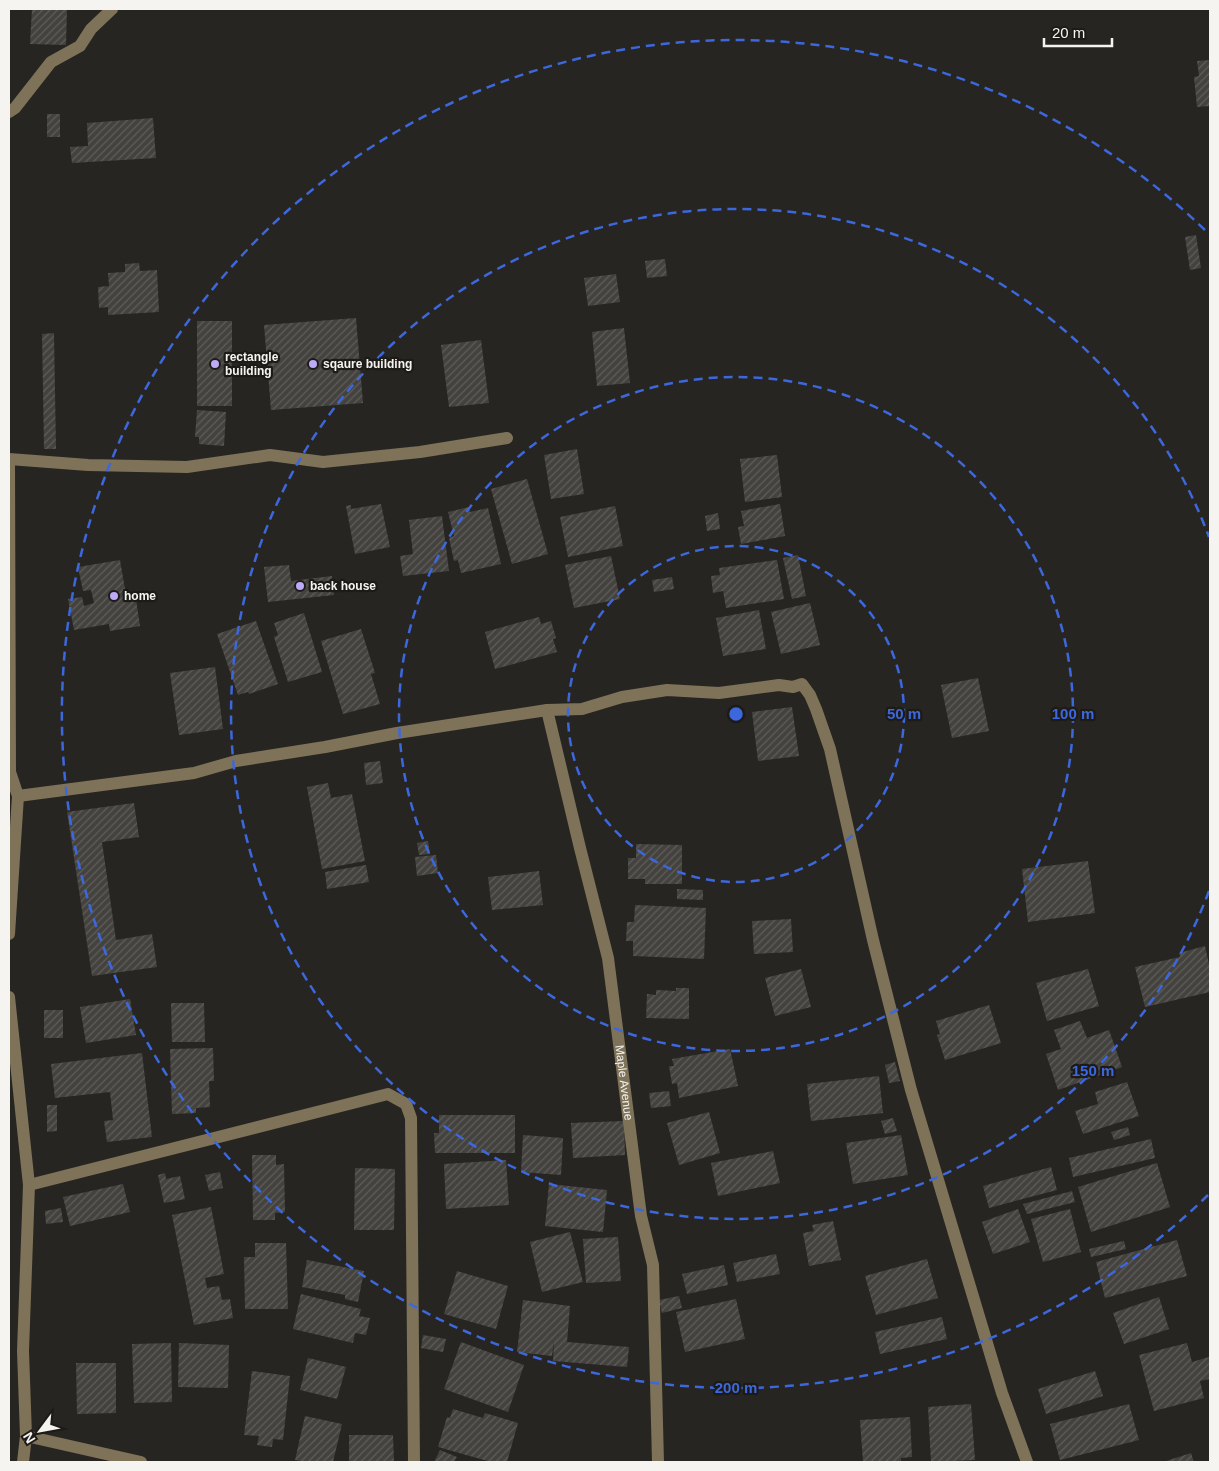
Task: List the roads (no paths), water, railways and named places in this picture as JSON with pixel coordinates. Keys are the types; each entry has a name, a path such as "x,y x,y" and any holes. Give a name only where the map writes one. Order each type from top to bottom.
{"street":[{"path":"9,112 21,101 51,62 80,46 91,29 112,9"},
{"path":"9,934 18,796 10,772 9,460 88,465 187,467 270,455 323,462 420,452 507,438"},
{"path":"18,796 194,773 236,761 324,748 397,733 547,710 582,708 622,697 667,690 719,693 778,686 793,687 802,684 810,695 830,750 873,940 911,1090 1002,1393 1027,1462"},
{"name":"Maple Avenue","path":"547,710 608,958 641,1216 652,1265 658,1462"},
{"path":"9,997 29,1185 23,1351 26,1436 23,1462"},
{"path":"29,1185 388,1094 406,1104 411,1118 414,1462"},
{"path":"26,1436 141,1462"}],"place":[{"name":"rectangle building","path":"215,364"},
{"name":"sqaure building","path":"313,364"},
{"name":"back house","path":"300,586"},
{"name":"home","path":"114,596"}]}
